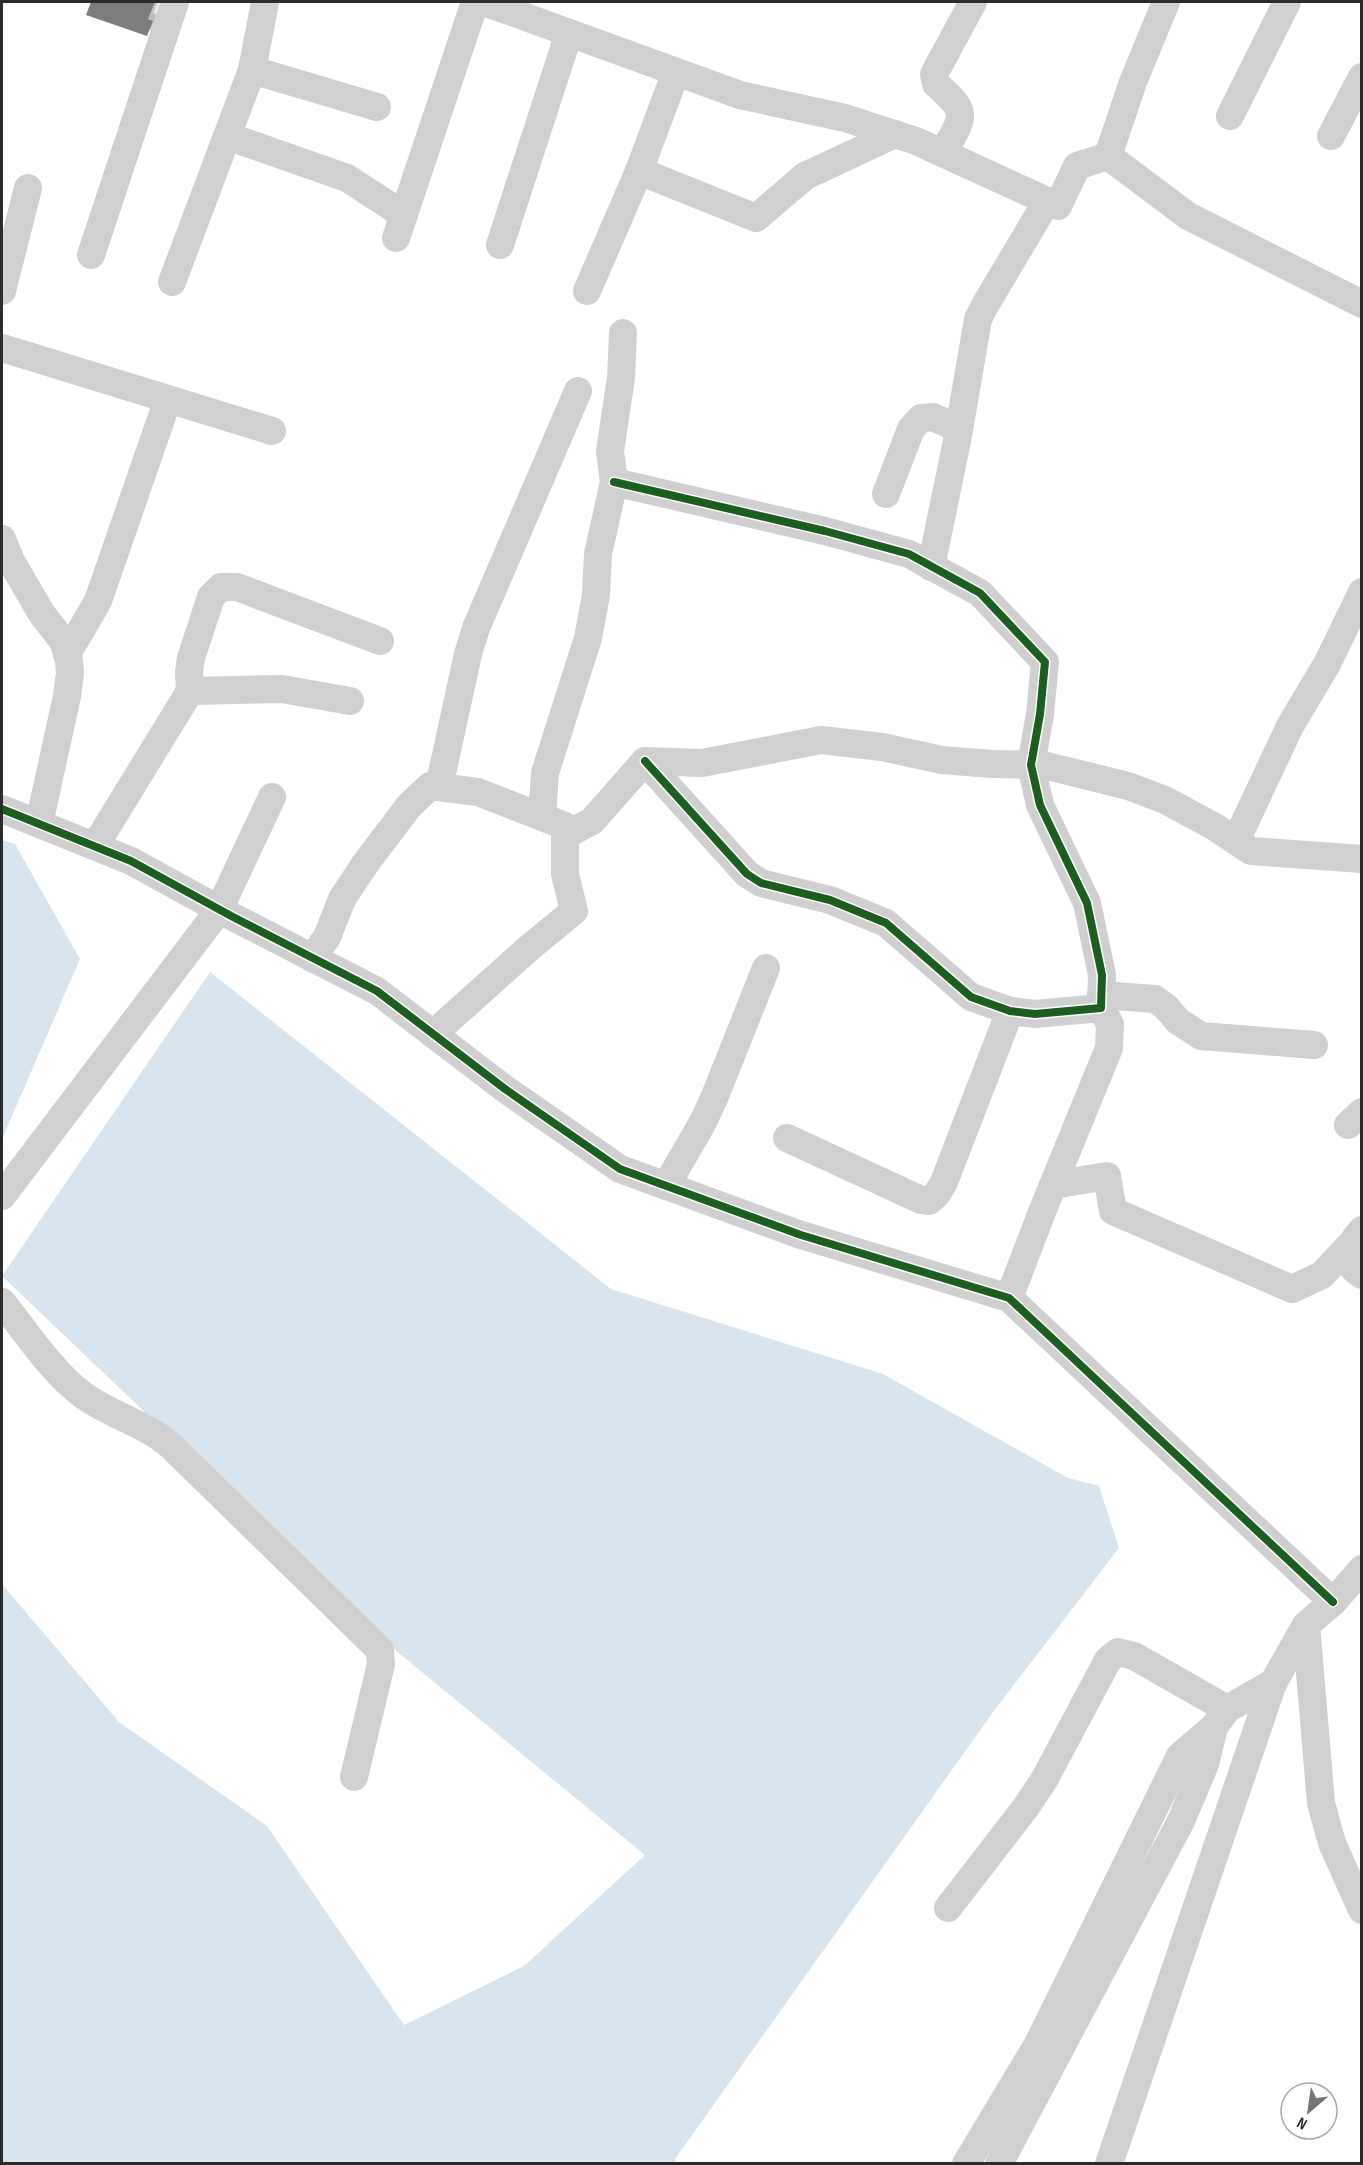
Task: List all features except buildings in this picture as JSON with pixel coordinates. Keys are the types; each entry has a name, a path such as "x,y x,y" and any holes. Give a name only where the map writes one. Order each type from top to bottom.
{"street":[{"path":"91,255 175,2"},
{"path":"172,282 252,70 265,2"},
{"path":"227,136 347,178 400,226 475,2"},
{"path":"484,2 740,95 845,118 895,134 943,153 1059,207 1077,166 1108,156"},
{"path":"943,153 960,122 961,110 955,101 936,84 934,74 973,2"},
{"path":"1108,156 1133,82 1166,2"},
{"path":"1230,117 1287,2"},
{"path":"500,245 570,33"},
{"path":"252,70 377,107"},
{"path":"587,291 639,171 676,72"},
{"path":"1331,136 1362,77"},
{"path":"639,171 756,218 805,176 895,134"},
{"path":"1108,156 1188,216 1362,304"},
{"path":"2,291 28,188"},
{"path":"931,567 978,320 1047,201"},
{"path":"542,817 542,785 545,773 593,616 598,554 614,482 610,451 621,378 623,333"},
{"path":"2,348 272,431"},
{"path":"439,787 468,654 476,628 578,391"},
{"path":"67,654 98,601 168,399"},
{"path":"886,494 911,429 921,418 933,417 959,429"},
{"path":"614,482 825,531 909,554 980,594 1045,662 1040,714 1031,765 1040,805 1087,903 1102,975 1101,1001 1110,1024 1109,1048 1009,1298"},
{"path":"2,539 11,561 42,614 63,641 70,673 39,824"},
{"path":"95,846 190,691 191,658 211,597 221,587 237,587 380,641"},
{"path":"1236,841 1290,726 1327,664 1362,592"},
{"path":"190,691 282,689 350,701"},
{"path":"645,761 702,763 821,740 882,747 942,760 1043,765 1128,786 1165,800 1251,851 1362,859"},
{"path":"566,835 592,821 645,761"},
{"path":"645,761 747,874 761,884 830,900 886,924 971,997 1010,1011 1035,1014 1101,1001 1155,999 1166,1007 1178,1021 1201,1036 1314,1045"},
{"path":"312,958 327,937 342,899 365,864 409,806 430,786 478,792 565,826 565,874 574,911 433,1034"},
{"path":"2,1196 219,910 272,797"},
{"path":"5,810 131,861 219,910 377,991 506,1089 620,1169 801,1235 1009,1298 1333,1602"},
{"path":"666,1186 703,1122 715,1096 766,968"},
{"path":"787,1138 921,1200 929,1201 938,1194 944,1182 1010,1011"},
{"path":"1053,1185 1107,1176 1113,1210 1292,1288 1322,1275 1355,1238"},
{"path":"1355,1238 1347,1257 1353,1269 1362,1275"},
{"path":"2,1302 68,1383 84,1396 157,1433 380,1650 381,1664 354,1777"},
{"path":"1109,2163 1273,1683 1306,1625 1333,1602 1362,1569"},
{"path":"1306,1625 1321,1803 1332,1843 1362,1910"},
{"path":"948,1908 1044,1780 1108,1660 1118,1652 1134,1656 1221,1718"},
{"path":"966,2163 1038,2044 1180,1756 1221,1718 1273,1683"},
{"path":"999,2163 1181,1821 1221,1718"},
{"path":"1118,2163 1124,2119"}],"shaded area":[{"path":"2,840 15,844 80,959 2,1139"},
{"path":"210,972 611,1289 883,1374 1068,1478 1099,1486 1119,1548 996,1708 675,2159 676,2164 2,2163 2,1584 119,1722 267,1826 404,2025 524,1966 645,1855 389,1645 2,1276"}],"cycle path":[{"path":"614,482 825,531 909,554 980,593 1045,662 1040,714 1031,765 1040,805 1087,903 1102,975 1101,1008 1035,1014 1010,1011 971,997 886,923 830,900 761,883 747,874 645,761"},
{"path":"2,809 131,861 233,917 377,991 505,1089 620,1169 801,1235 1009,1298 1333,1602"}]}
